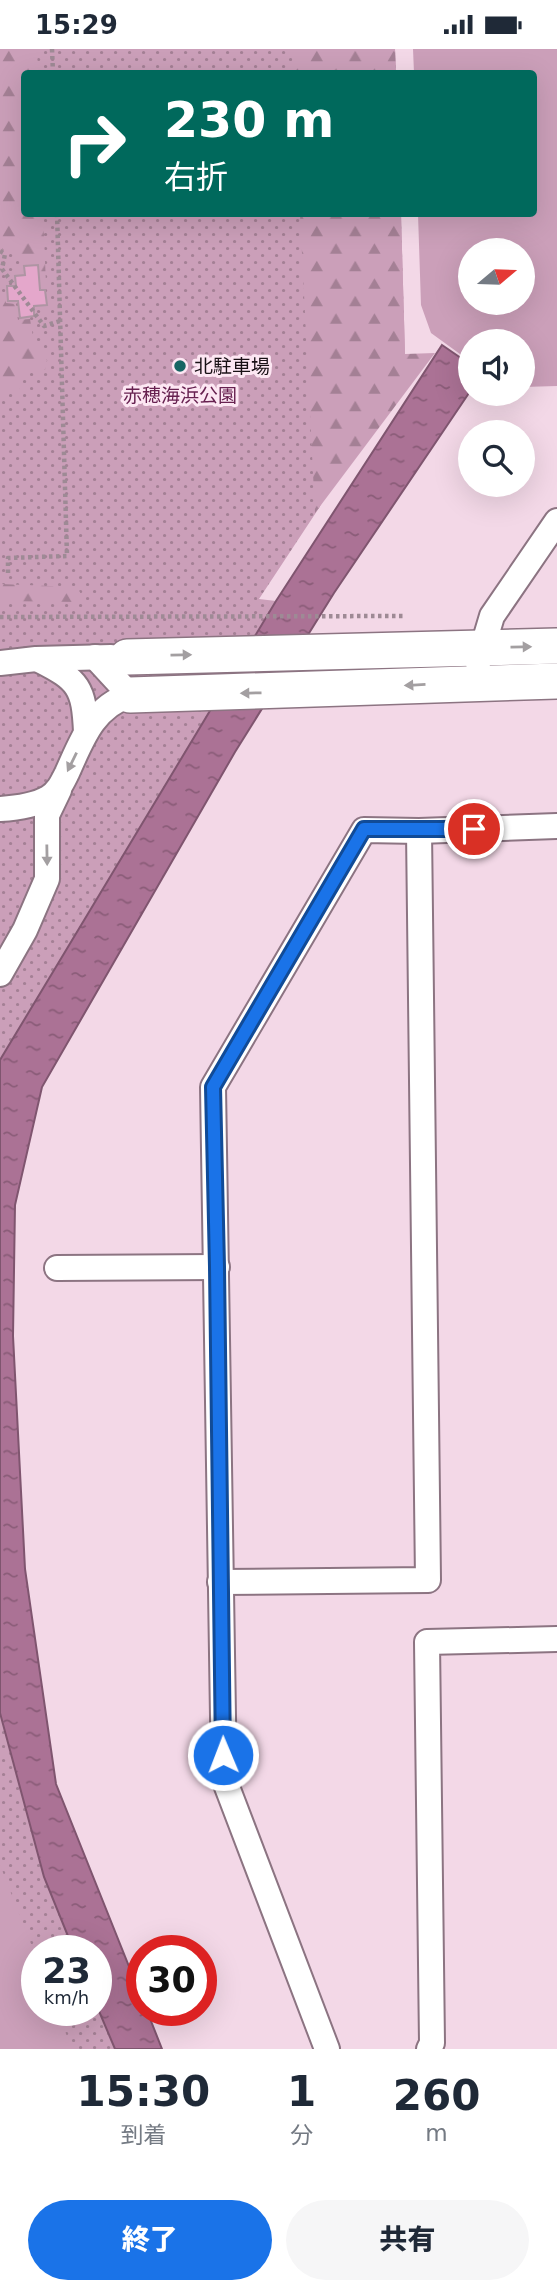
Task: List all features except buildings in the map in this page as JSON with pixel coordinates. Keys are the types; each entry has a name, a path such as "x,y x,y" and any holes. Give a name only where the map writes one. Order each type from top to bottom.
{"street":[{"path":"474,682 481,647 492,616 557,521"},
{"path":"0,663 36,659 557,646"},
{"path":"111,657 130,695"},
{"path":"36,659 65,673 74,683 83,699 86,732"},
{"path":"0,974 25,930 47,879 47,815 86,732 94,719 109,705 130,695 293,692 474,682 557,681"},
{"path":"0,809 36,803 59,790"},
{"path":"327,2049 224,1779 213,1087 364,829 419,831 557,826"},
{"path":"220,1582 428,1580 419,831"},
{"path":"57,1268 217,1267"},
{"path":"429,2049 432,2043 427,1642 557,1639"}],"path":[{"path":"52,49 53,70"},
{"path":"8,573 8,558 67,556 57,217"},
{"path":"0,251 5,254 0,278"},
{"path":"2,269 44,326 60,321"},
{"path":"0,617 327,616"}],"green space":[{"name":"赤穂海浜公園","path":"0,49 395,49 396,70 21,70 21,217 401,217 405,354 319,508 259,599 276,601 0,1060"},
{"path":"0,49 37,49 38,70 21,70 21,217 43,217 46,284 42,292 23,283 21,257 6,252 0,246"},
{"path":"292,49 395,49 396,70 293,70"},
{"path":"413,49 557,49 557,386 535,387 535,329 458,329 458,353 431,333 421,305 418,217 537,217 537,70 414,70"},
{"path":"300,217 401,217 405,354 435,353 315,513"},
{"path":"0,291 3,292 6,303 15,304 18,320 30,319 34,343 47,360 45,370 25,371 18,394 0,393"},
{"path":"0,584 75,587 80,592 81,602 0,601"},
{"path":"0,1713 44,1877 68,1935 21,1935 21,2026 105,2026 115,2049 0,2049"},
{"path":"0,1865 28,1935 21,1935 21,2026 63,2026 72,2049 0,2049"}],"water":[{"path":"442,345 458,356 458,406 460,406 334,593 235,752 42,1087 15,1205 13,1336 25,1569 56,1784 126,1959 126,2026 153,2026 162,2049 115,2049 105,2026 112,2026 112,1935 68,1935 44,1877 0,1713 0,1060 276,601"}],"place":[{"name":"北駐車場","path":"180,366"}],"route":[{"path":"223,1755 213,1087 364,829 474,829"}]}
